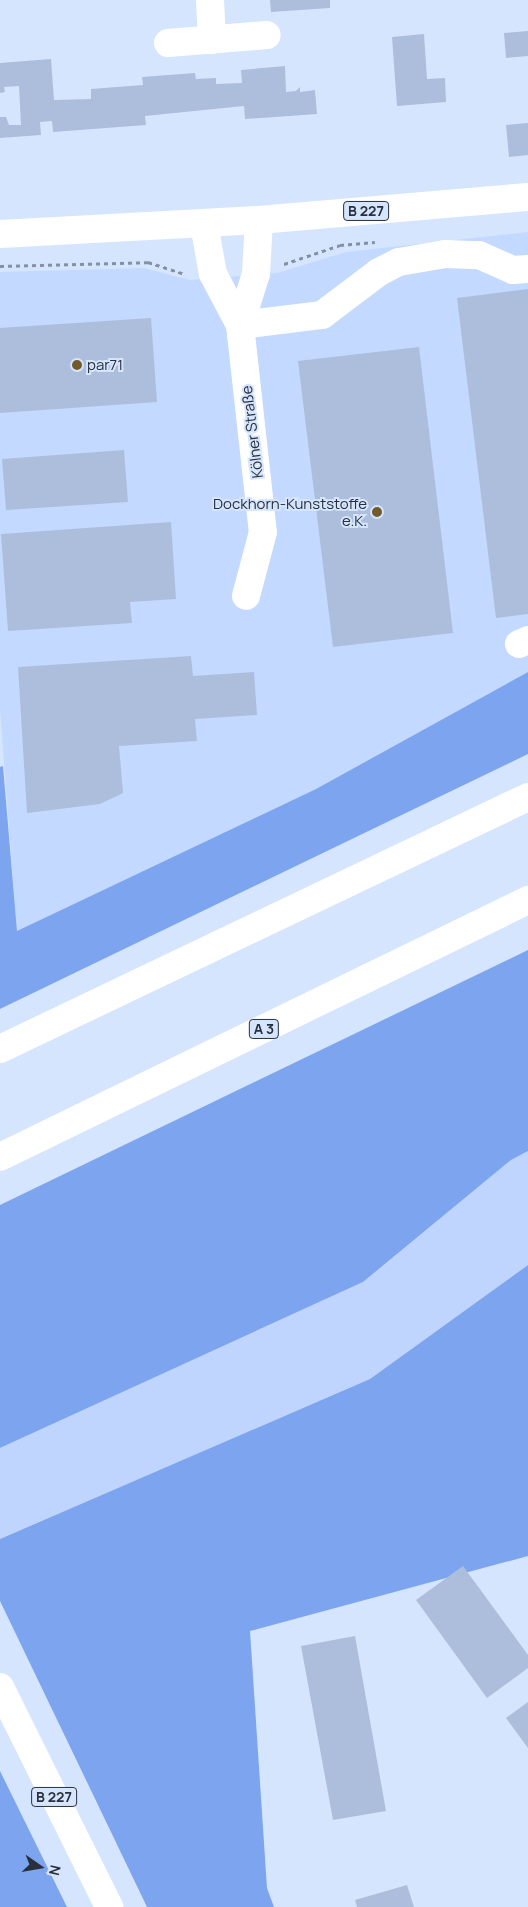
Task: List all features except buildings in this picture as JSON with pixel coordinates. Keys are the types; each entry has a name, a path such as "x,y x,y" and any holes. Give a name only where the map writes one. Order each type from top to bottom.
{"main road":[{"path":"210,0 212,40"},
{"path":"168,43 268,35"},
{"name":"B 227","path":"0,234 204,224 528,197"},
{"name":"Kölner Straße","path":"240,325 256,274 259,220"},
{"name":"Kölner Straße","path":"204,224 213,274 240,325 263,532 246,596"},
{"path":"240,325 322,315 379,272 399,262 445,254 480,255 513,270 528,269"},
{"path":"0,1049 528,797"},
{"name":"A 3","path":"0,1157 528,900"},
{"name":"B 227","path":"0,1687 109,1907"}],"shaded area":[{"path":"528,232 528,672 316,789 17,931 0,710 0,272 144,268 190,280 277,273 346,252"},
{"path":"528,672 528,754 0,1009 0,767 3,766 17,931 316,789"},
{"path":"528,950 528,1151 511,1160 363,1282 0,1448 0,1205"},
{"path":"528,1151 528,1265 370,1379 0,1539 0,1448 363,1282 511,1160"},
{"path":"528,1265 528,1556 250,1631 267,1888 274,1907 147,1907 0,1601 0,1539 370,1379"},
{"path":"0,1771 67,1907 0,1907"}],"place":[{"name":"par71","path":"77,365"},
{"name":"Dockhorn-Kunststoffe e.K.","path":"377,512"}]}
